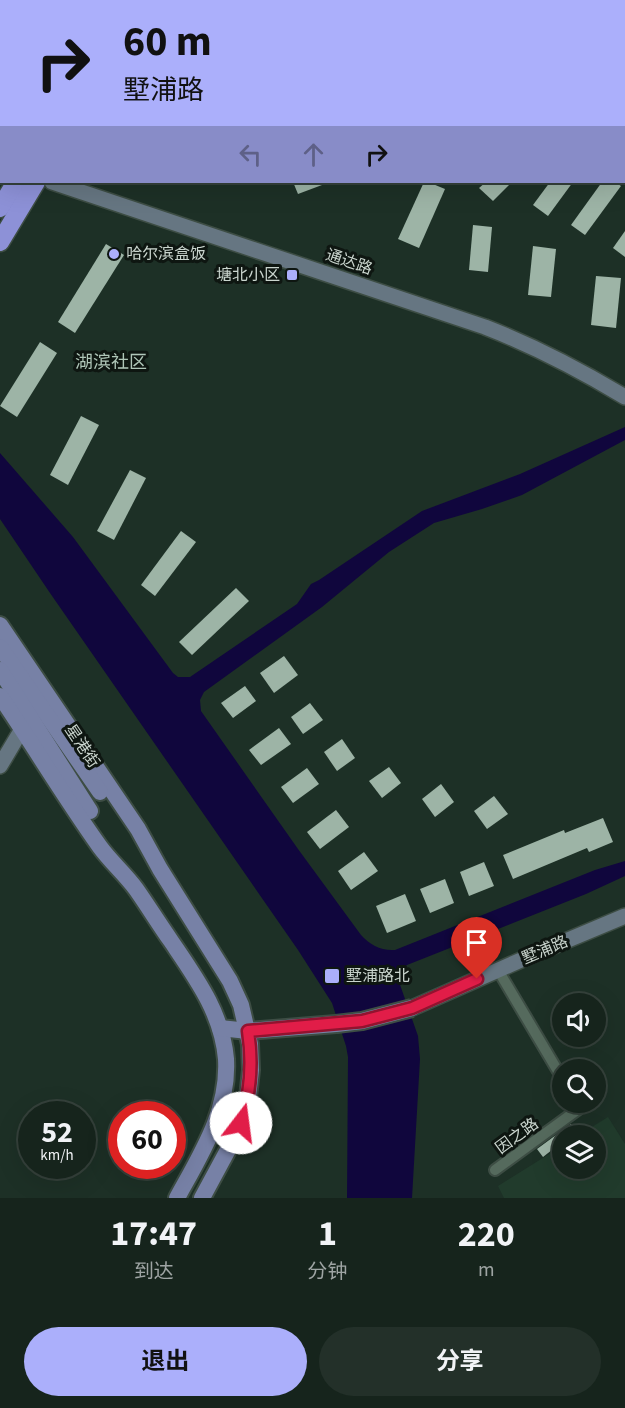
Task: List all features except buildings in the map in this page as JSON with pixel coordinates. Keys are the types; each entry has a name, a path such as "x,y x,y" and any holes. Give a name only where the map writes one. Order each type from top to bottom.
{"highway":[{"path":"0,208 15,183"},
{"path":"0,242 35,183"}],"main road":[{"path":"0,228 27,183"},
{"name":"通达路","path":"55,183 503,334 558,359 625,397"},
{"name":"通达路","path":"88,183 488,317 559,348 625,385"},
{"name":"星港街","path":"0,625 138,829 160,869 230,981 241,1005 250,1044 251,1071 245,1110 230,1148 202,1198"},
{"name":"星港街","path":"0,647 129,835 160,869"},
{"name":"星港街","path":"0,670 111,844 135,888 201,985 215,1013 224,1043 226,1067 221,1107 210,1137 177,1198"},
{"name":"星港街","path":"0,696 101,849 135,888"},
{"path":"0,766 22,729"},
{"name":"墅浦路","path":"220,1028 248,1031 336,1024 362,1021 412,1008 625,916"}],"street":[{"path":"498,970 552,1061"},
{"name":"因之路","path":"495,1170 573,1113"}],"shaded area":[{"path":"625,427 625,440 522,495 434,523 389,552 322,607 204,692 200,700 201,711 298,849 361,935 368,942 380,948 395,950 595,870 625,861 625,876 586,894 407,965 400,971 398,979 418,1036 420,1059 412,1198 347,1198 348,1057 332,1003 298,950 0,519 0,453 73,537 173,673 178,677 190,677 297,604 311,584 422,511 520,474"},
{"path":"608,1117 625,1144 625,1198 504,1198 498,1186 552,1152 552,1179 606,1179 606,1125 595,1125"}],"place":[{"name":"哈尔滨盒饭","path":"114,254"},
{"name":"塘北小区","path":"292,275"},
{"name":"墅浦路北","path":"332,976"}],"district":[{"name":"湖滨社区","path":"111,362"}],"route":[{"path":"241,1123 251,1071 248,1031 362,1021 412,1008 477,979"}]}
